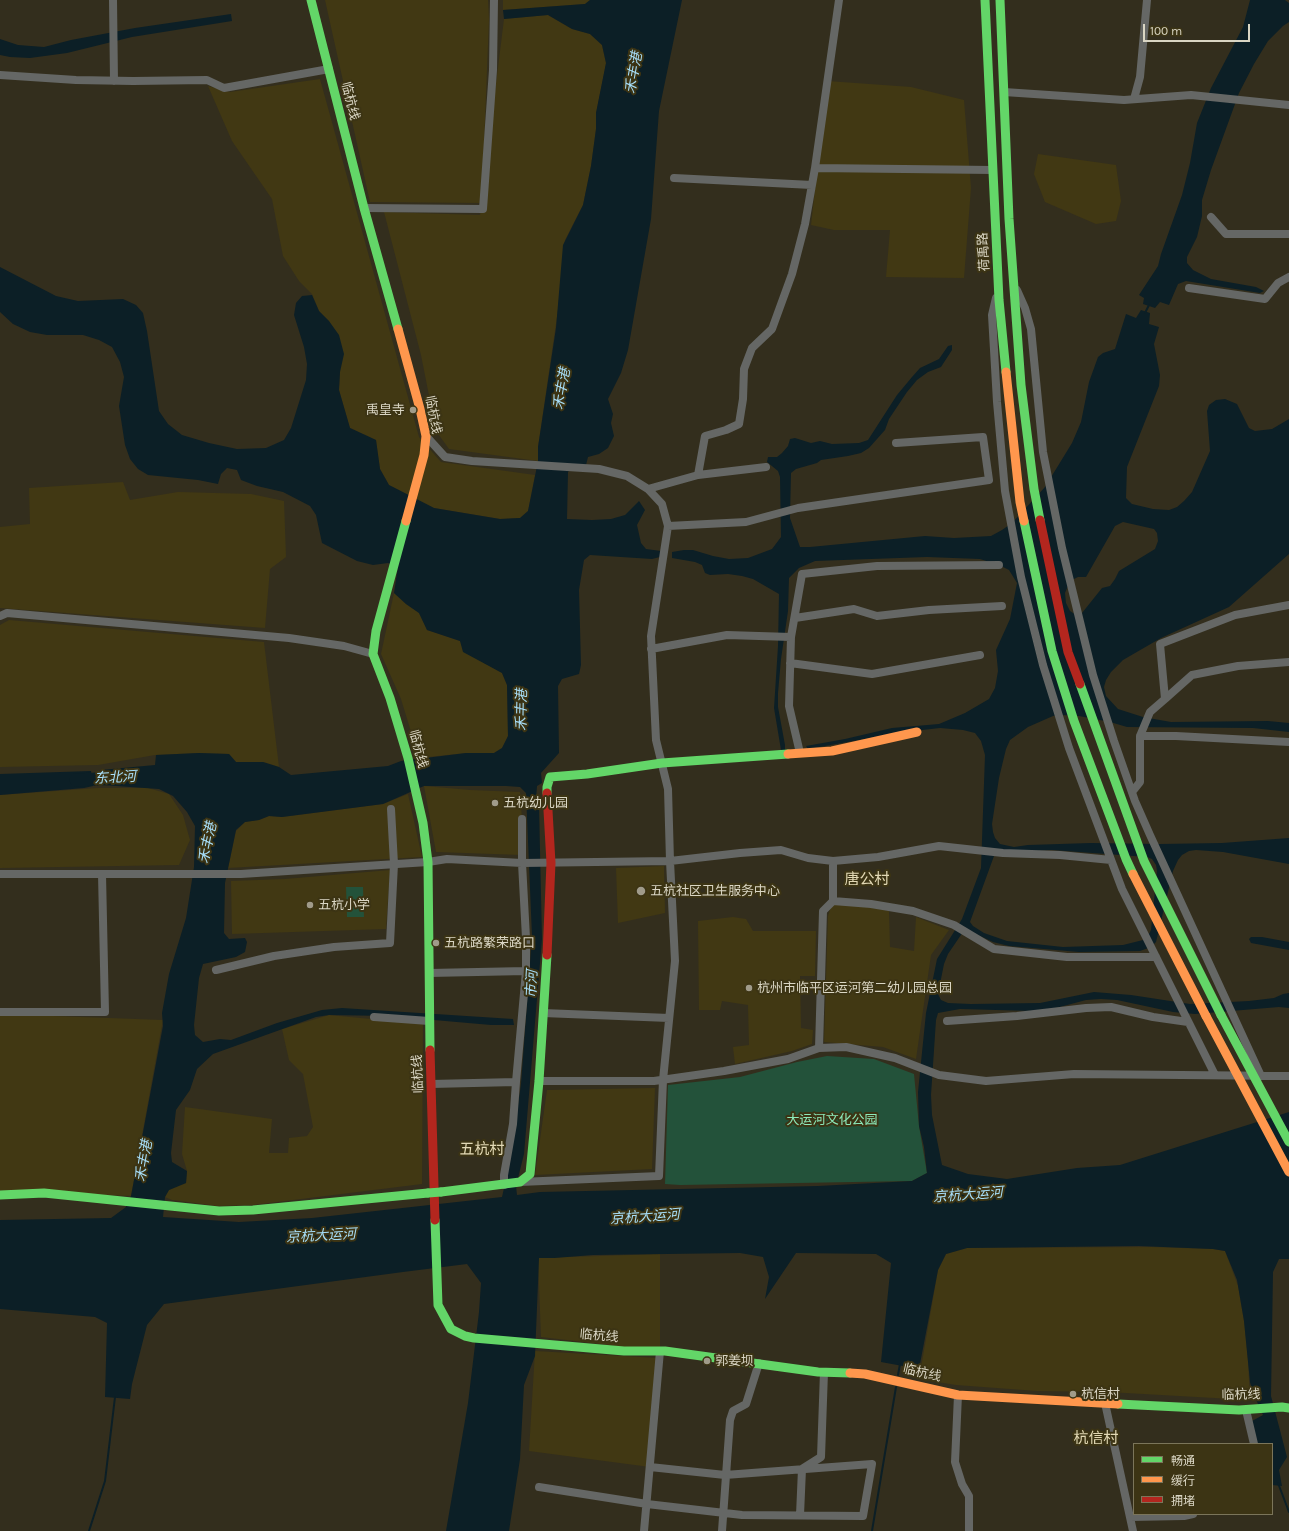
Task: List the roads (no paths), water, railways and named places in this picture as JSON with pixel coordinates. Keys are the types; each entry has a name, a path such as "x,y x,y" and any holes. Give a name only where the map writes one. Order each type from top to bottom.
{"street":[{"path":"113,0 114,81"},
{"name":"临杭线","path":"311,0 364,208 426,436 424,455 376,631 373,654 390,698 408,758 423,823 428,862 429,1016 436,1271 438,1305 450,1329 465,1336 474,1338 624,1351 660,1351 824,1372 865,1374 958,1395 1246,1410 1289,1408"},
{"path":"364,208 484,209 492,70 494,0"},
{"path":"698,475 705,436 726,430 739,424 743,399 744,369 752,348 772,329 792,274 805,224 815,168 839,0"},
{"name":"荷禹路","path":"986,0 998,290 1010,420 1020,502 1052,651 1074,721 1132,872 1160,930 1289,1172"},
{"name":"荷禹路","path":"1000,0 1009,219 1021,386 1034,489 1068,652 1144,861 1215,1004 1289,1142"},
{"path":"1134,99 1140,77 1147,0"},
{"path":"0,76 114,81 207,80 224,88 329,69"},
{"path":"1004,92 1116,100 1191,95 1289,105"},
{"path":"815,168 993,170"},
{"path":"674,178 812,185"},
{"path":"1211,217 1226,234 1289,234"},
{"path":"1189,288 1265,299 1278,283 1289,277"},
{"path":"1013,282 1025,308 1031,329 1044,452 1065,563 1093,676 1132,792 1150,835 1261,1076"},
{"path":"998,290 992,315 996,402 1005,491 1021,577 1043,665 1064,733 1122,889 1215,1075"},
{"path":"0,1195 44,1193 219,1211 253,1210 441,1192 520,1182 659,1176 663,1080 675,961 668,789 656,740 651,649 651,636 668,526 662,504 648,489 627,476 599,469 472,461 445,457 426,436"},
{"path":"668,526 746,522 798,508 989,480 983,437 896,443"},
{"path":"648,489 698,475 766,467"},
{"path":"800,753 789,706 791,637 802,574 877,566 999,565"},
{"path":"1165,700 1160,644 1235,615 1289,605"},
{"path":"795,618 854,609 877,616 929,610 1002,606"},
{"path":"0,616 7,613 289,638 344,646 373,654"},
{"path":"651,649 727,635 791,637"},
{"path":"790,663 872,674 980,655"},
{"path":"1132,792 1140,782 1140,736 1150,712 1192,675 1238,666 1289,662"},
{"path":"520,1182 530,1174 539,1080 550,863 547,787 550,777 586,774 662,763 832,751 917,732"},
{"path":"1140,736 1176,736 1289,742"},
{"path":"216,970 274,956 334,948 390,943 394,864 391,809"},
{"path":"505,1185 504,1175 513,1124 526,971 522,819"},
{"path":"0,874 229,874 428,862 447,859 522,863 670,861 782,850 808,858 833,861 878,857 939,846 991,851 1110,857"},
{"path":"819,1048 823,911 833,901 833,861"},
{"path":"0,1012 105,1012 102,874"},
{"path":"833,901 871,904 914,911 954,925 994,949 1067,957 1156,957"},
{"path":"429,973 526,971"},
{"path":"947,1021 1111,1007 1153,1017 1186,1018"},
{"path":"543,1013 669,1018"},
{"path":"374,1017 429,1016"},
{"path":"539,1080 614,1082 663,1080 724,1071 788,1059 819,1048 846,1047 895,1058 939,1075 986,1081 1074,1074 1289,1076"},
{"path":"431,1084 516,1082"},
{"path":"644,1531 660,1351"},
{"path":"722,1531 730,1420 733,1411 746,1404 759,1363"},
{"path":"802,1469 821,1457 824,1372"},
{"path":"958,1395 955,1462 962,1484 969,1496 969,1531"},
{"path":"1105,1403 1133,1531"},
{"path":"1246,1410 1254,1443"},
{"path":"539,1487 647,1504 742,1515 863,1516 872,1464 725,1475 650,1467"},
{"path":"800,1515 802,1469"},
{"path":"1130,1517 1188,1515"}],"water":[{"path":"590,0 682,0 659,111 651,219 628,350 621,373 608,399 613,414 611,423 614,436 608,448 599,454 588,457 586,465 575,464 568,472 567,519 611,519 625,515 639,501 645,510 637,525 641,543 646,549 661,551 660,557 652,559 590,555 584,560 579,590 581,665 579,674 562,679 558,686 559,753 541,773 542,783 537,786 536,799 539,806 542,939 524,1154 516,1186 517,1195 540,1192 818,1186 912,1181 927,1173 924,1147 919,1126 918,1092 926,1013 937,959 962,919 981,868 985,755 981,741 975,733 963,730 940,728 904,732 808,749 806,746 892,728 939,724 965,713 989,699 995,688 998,671 996,650 1010,619 1017,583 1009,570 980,559 927,557 815,561 799,568 789,578 788,611 778,693 778,707 785,745 785,750 781,750 774,708 778,646 779,594 753,579 728,574 710,575 705,573 702,565 695,562 672,558 672,552 693,550 729,559 748,558 772,549 781,537 780,477 778,471 767,462 768,457 777,457 788,446 790,439 795,438 811,443 820,441 832,444 859,443 868,440 897,395 912,377 920,368 939,359 948,346 952,345 952,350 941,367 928,372 917,380 907,392 889,419 885,430 869,448 861,453 821,460 817,463 796,469 791,473 790,518 800,547 925,536 954,538 991,536 1012,523 1045,487 1072,443 1081,422 1089,382 1098,357 1103,353 1115,349 1126,314 1136,318 1141,310 1150,313 1149,324 1159,327 1154,344 1160,375 1159,386 1127,467 1126,498 1132,504 1153,509 1169,510 1177,507 1184,501 1192,492 1210,451 1207,411 1209,405 1216,400 1225,399 1237,404 1249,428 1255,431 1272,429 1289,419 1289,554 1229,607 1161,638 1123,660 1111,672 1106,680 1104,687 1106,696 1118,709 1143,717 1171,722 1268,721 1289,723 1289,732 1253,728 1127,727 1079,716 1053,716 1028,727 1010,740 1006,749 999,778 992,824 993,832 995,838 1000,844 1014,847 1028,845 1091,843 1222,843 1289,838 1289,864 1223,852 1196,850 1189,851 1182,855 1173,871 1156,942 1151,947 1140,951 1079,952 1009,946 993,942 965,929 948,954 944,964 938,994 941,1000 948,1003 971,1004 1040,1003 1094,992 1131,995 1190,1004 1249,1001 1274,998 1289,993 1289,1008 1279,1007 1195,1014 1173,1012 1117,1000 1101,999 1086,1000 1056,1008 1032,1011 960,1009 938,1013 936,1020 931,1095 932,1115 942,1165 968,1174 1007,1179 1077,1168 1120,1165 1289,1112 1289,1259 1279,1259 1273,1272 1271,1396 1287,1457 1279,1470 1282,1486 1273,1485 1273,1443 1255,1443 1252,1421 1263,1415 1253,1393 1250,1382 1244,1321 1237,1280 1225,1251 1213,1249 1139,1246 967,1248 946,1254 938,1270 919,1369 881,1362 891,1263 876,1254 796,1253 765,1299 769,1277 763,1257 740,1253 593,1255 539,1258 535,1356 524,1385 520,1459 509,1531 446,1531 468,1403 479,1312 481,1283 467,1264 164,1304 147,1325 132,1384 130,1399 105,1397 107,1323 95,1317 0,1309 0,1220 111,1218 126,1207 131,1196 163,1026 162,1013 169,974 186,918 194,867 195,826 187,812 173,796 159,789 102,785 101,770 155,765 156,755 199,753 229,754 236,762 263,762 279,767 291,775 388,766 401,761 466,753 494,753 502,748 508,736 507,685 502,673 463,652 460,641 427,630 419,613 394,593 398,567 388,563 373,565 357,561 322,543 316,515 310,506 283,492 257,486 241,480 237,470 227,468 221,474 218,484 198,480 148,475 138,469 130,459 125,445 119,406 124,377 120,362 112,347 99,340 83,335 47,335 30,332 13,324 0,312 0,267 56,296 78,301 123,299 136,305 143,313 147,331 159,411 168,424 182,435 237,449 266,448 284,440 291,428 306,380 307,364 304,347 294,315 296,303 302,296 312,295 319,311 329,321 339,335 344,354 340,372 339,390 350,428 376,440 380,469 389,485 434,508 500,519 520,518 528,511 538,461 538,447 556,328 563,245 583,205 591,166 596,129 596,113 606,63 602,45 590,34 572,29 548,15 504,19 503,10 585,4","holes":["1123,522 1154,529 1157,533 1158,541 1155,549 1119,571 1110,586 1102,588 1082,613 1076,615 1070,611 1066,603 1065,593 1070,581 1078,577 1086,577 1115,526","424,786 506,786 520,787 526,793 532,936 521,1084 510,1162 502,1197 312,1218 239,1222 163,1217 165,1197 169,1190 186,1183 187,1171 172,1162 171,1153 176,1110 190,1090 197,1069 213,1054 316,1017 329,1015 388,1016 491,1025 514,1025 513,1019 342,1008 322,1010 277,1023 231,1040 220,1039 203,1042 195,1035 194,1025 199,978 203,964 236,957 245,952 247,942 245,938 229,939 224,933 225,883 236,830 245,822 259,820 269,816 282,817 383,804","1052,850 1147,857 1152,859 1156,865 1157,871 1151,930 1148,936 1143,940 1123,945 1063,947 1007,941 984,933 973,926 970,922 994,856 999,853"]},
{"path":"1250,0 1285,0 1289,3 1289,22 1268,41 1239,93 1211,170 1202,200 1202,216 1197,237 1187,257 1187,263 1193,270 1211,279 1256,287 1264,291 1260,293 1186,281 1178,284 1169,305 1160,302 1155,308 1143,304 1144,298 1139,295 1158,266 1182,195 1190,163 1197,123 1211,88 1243,27"},
{"path":"231,14 232,21 132,37 67,53 30,58 0,55 0,39 18,45 44,47 71,40 135,28"},
{"path":"91,771 93,786 0,795 0,774"},
{"path":"1251,937 1262,937 1289,942 1289,950 1251,943 1249,939"}],"waterway":[{"path":"1145,313 1149,305"},
{"name":"东北河","path":"76,780 118,778"},
{"path":"898,1375 900,1364"},
{"path":"872,1531 896,1387"},
{"path":"89,1531 105,1481 115,1397"},
{"path":"1278,1483 1289,1512"}],"place":[{"name":"禹皇寺","path":"413,410"},
{"name":"五杭幼儿园","path":"495,803"},
{"name":"五杭社区卫生服务中心","path":"641,891"},
{"name":"五杭小学","path":"310,905"},
{"name":"五杭路繁荣路口","path":"436,943"},
{"name":"杭州市临平区运河第二幼儿园总园","path":"749,988"},
{"name":"郭姜坝","path":"707,1361"},
{"name":"杭信村","path":"1073,1394"}],"district":[{"name":"唐公村","path":"867,880"},
{"name":"五杭村","path":"482,1150"},
{"name":"杭信村","path":"1096,1439"}],"water label":[{"name":"禾丰港","path":"634,73"},
{"name":"禾丰港","path":"562,389"},
{"name":"禾丰港","path":"522,710"},
{"name":"禾丰港","path":"208,843"},
{"name":"市河","path":"532,984"},
{"name":"禾丰港","path":"144,1161"},
{"name":"京杭大运河","path":"968,1195"},
{"name":"京杭大运河","path":"645,1217"},
{"name":"京杭大运河","path":"321,1236"}],"park label":[{"name":"大运河文化公园","path":"832,1120"}]}
